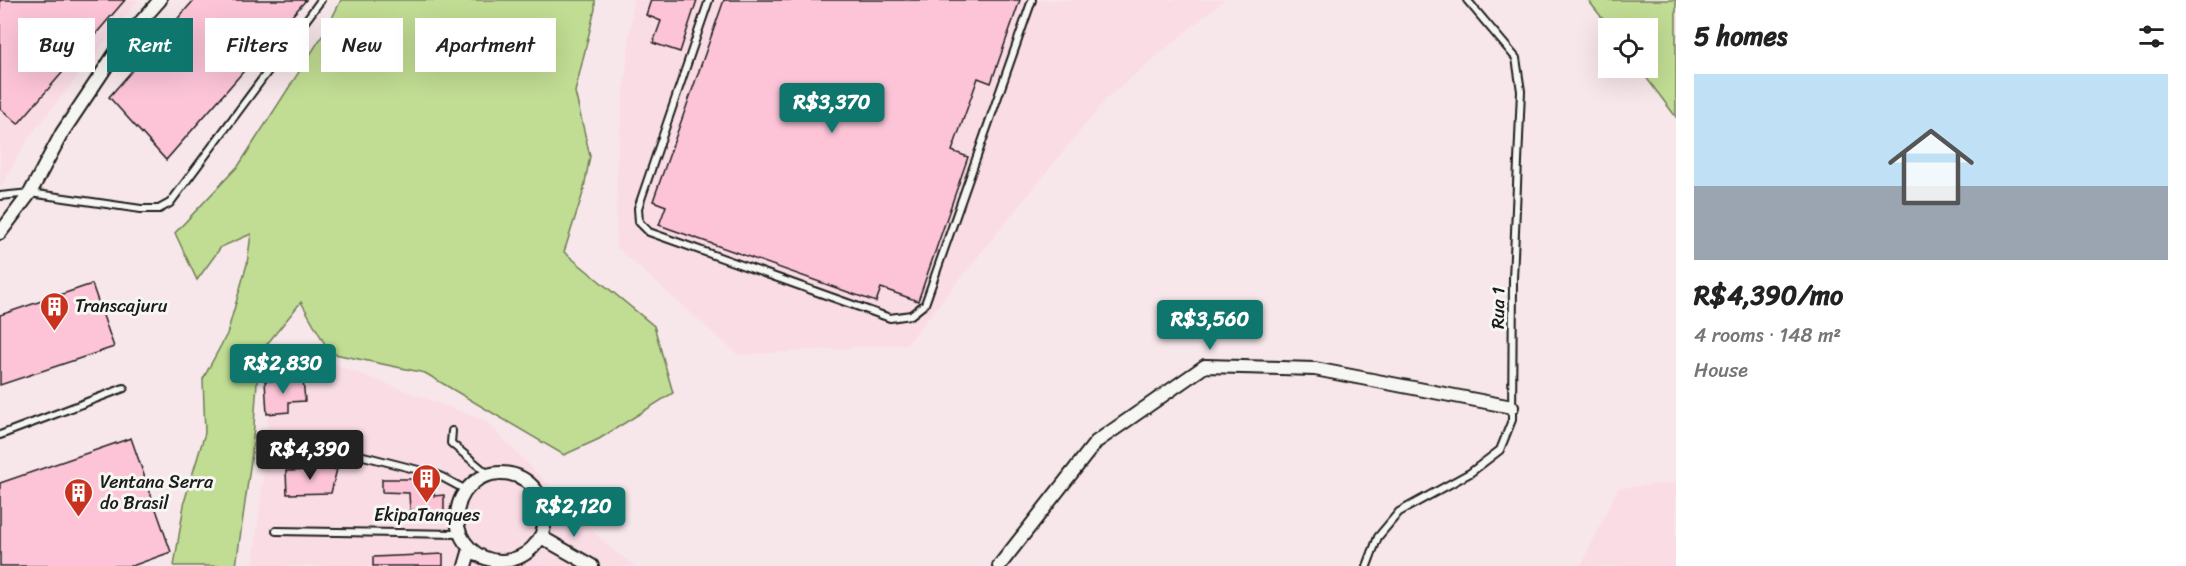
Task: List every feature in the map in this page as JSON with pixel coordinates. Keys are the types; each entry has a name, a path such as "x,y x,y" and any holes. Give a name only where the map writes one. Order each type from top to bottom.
{"street":[{"path":"0,233 30,193 62,133 116,52 160,0"},
{"path":"999,566 1096,442 1205,366 1315,369 1512,407"},
{"path":"488,474 516,475 532,485 542,501 545,510 541,537 530,552 522,557 504,562 486,559 470,549 459,534 456,516 461,498 472,483 488,474"},
{"path":"541,537 592,566"},
{"path":"465,566 470,549"}],"lane":[{"path":"0,196 30,193 141,209 159,209 170,203 321,0"},
{"path":"709,0 638,208 639,222 649,232 890,318 911,315 925,304 1032,0"},
{"name":"Rua 1","path":"1367,566 1378,537 1399,512 1470,473 1500,450 1512,420 1514,279 1521,90 1516,58 1467,0"},
{"path":"0,435 124,388"},
{"path":"452,430 452,443 488,474"},
{"path":"332,448 438,475 466,490"},
{"path":"276,531 459,534"}],"shaded area":[{"path":"0,0 138,0 124,18 107,18 107,39 95,54 95,18 18,18 18,72 81,72 28,139 0,188"},
{"path":"633,0 1224,0 1107,98 907,344 738,355 616,247 617,160"},
{"path":"286,346 486,421 611,549 636,566 253,566 266,453 269,363"},
{"path":"1676,483 1676,566 1581,566 1618,488"}],"green space":[{"path":"341,0 595,0 595,9 575,92 590,156 583,193 564,252 654,326 673,393 599,439 564,455 425,373 330,353 301,302 259,354 252,453 236,566 174,566 185,499 205,433 203,379 227,334 247,264 251,234 221,247 197,280 175,233 239,165 299,72 309,72 309,56 321,38 321,72 403,72 403,18 332,18"},
{"path":"1588,0 1676,0 1676,117 1647,78 1658,78 1658,18 1602,18"}],"building":[{"path":"0,0 125,0 107,18 95,35 95,18 18,18 18,72 63,72 18,124 0,108"},
{"path":"194,0 306,0 290,18 205,18 205,72 243,72 166,160 109,97 131,72 193,72 193,18 178,18"},
{"path":"651,0 697,0 680,52 653,43 661,21 646,15"},
{"path":"724,0 1020,0 991,83 978,78 952,151 968,157 918,301 881,288 876,302 659,225 666,206 653,201"},
{"name":"Transcajuru","path":"92,284 114,347 0,385 0,315"},
{"path":"303,379 305,401 289,402 289,412 267,414 265,381"},
{"name":"Ventana Serra do Brasil","path":"131,438 171,552 132,566 0,566 0,483"},
{"path":"337,469 331,493 287,494 286,471"},
{"path":"382,479 434,479 434,496 444,495 444,518 427,520 427,511 410,510 409,493 382,492"},
{"path":"443,554 443,566 373,566 373,557"}],"place":[{"name":"Transcajuru","path":"54,332"},
{"name":"EkipaTanques","path":"427,504"},
{"name":"Ventana Serra do Brasil","path":"79,518"}]}
